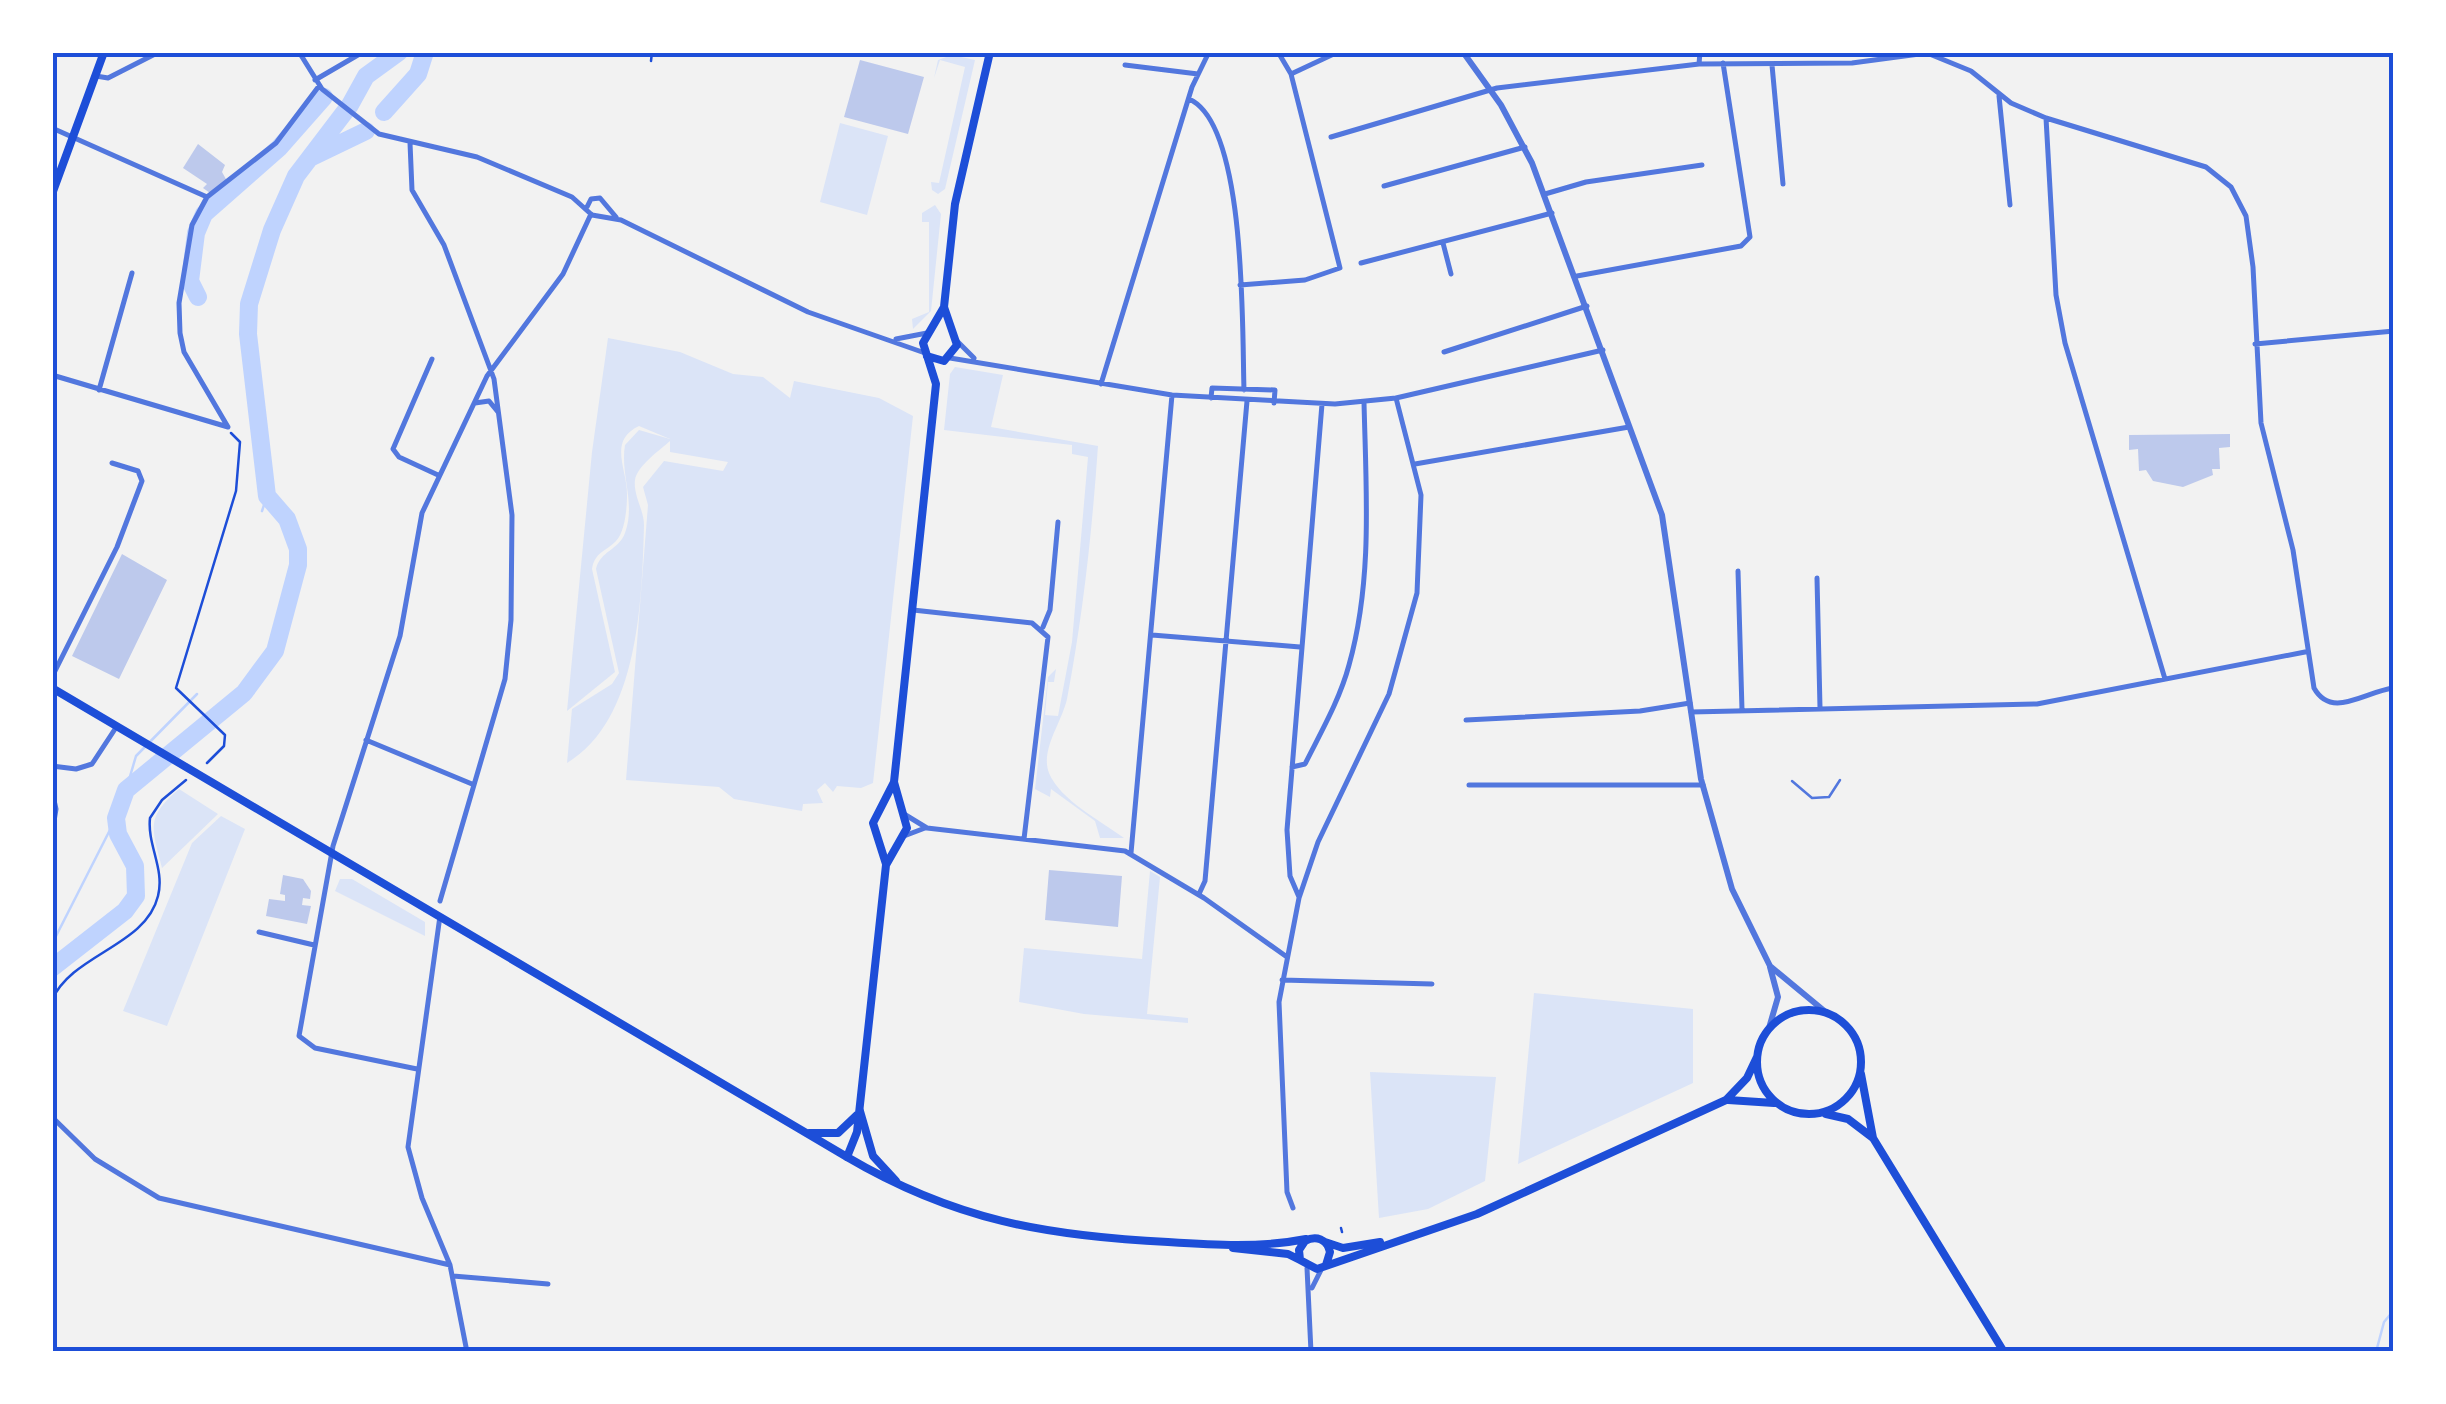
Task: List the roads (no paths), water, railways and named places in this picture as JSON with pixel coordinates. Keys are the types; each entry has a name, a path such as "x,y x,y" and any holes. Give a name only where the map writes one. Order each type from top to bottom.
{"main road":[{"path":"52,194 104,52"},
{"path":"847,1157 856,1140 860,1111 886,865 907,823 894,782 936,384 957,342 944,307 959,180 990,52"},
{"path":"936,384 926,354 929,331 944,307"},
{"path":"929,331 951,331"},
{"path":"926,354 949,359"},
{"path":"52,688 902,1188 959,1212 1026,1230 1288,1254 1304,1264 1324,1267 1477,1214 1726,1100 1752,1098 1798,1113 1848,1119 1873,1138"},
{"path":"886,865 875,816 894,782"},
{"path":"875,816 888,808 903,813"},
{"path":"876,834 885,841 902,837"},
{"path":"1726,1100 1748,1078 1769,1028 1790,1014 1828,1014 1852,1033 1873,1138 2004,1352"},
{"path":"1757,1057 1761,1083 1778,1104"},
{"path":"1821,1113 1843,1102 1860,1070"},
{"path":"805,1132 838,1133 860,1111"},
{"path":"860,1111 873,1156 902,1188"},
{"path":"1214,1245 1310,1238 1348,1248 1423,1233"},
{"path":"1304,1264 1301,1245 1310,1238"},
{"path":"1324,1267 1330,1252 1325,1242"}],"street":[{"path":"96,76 111,77 140,58 159,52"},
{"path":"298,52 317,83 379,134 446,148 505,167 572,198 592,213 621,220 808,312 893,339 926,354"},
{"path":"52,375 228,427 190,366 180,333 189,238 197,211 207,197 276,143 317,83 363,52"},
{"path":"1101,384 1188,99 1209,52"},
{"path":"1240,285 1305,280 1340,268 1291,74 1278,52"},
{"path":"1291,74 1338,52"},
{"path":"1464,52 1525,147 1545,194 1632,426 1667,536 1703,785 1732,889 1770,966 1778,997 1769,1028"},
{"path":"1698,64 1700,52"},
{"path":"1331,136 1491,90 1698,64 1852,63 1927,53 1970,70 1999,96 2046,118 2206,167 2231,187 2246,216 2253,267 2261,423 2293,550 2314,688 2328,704 2339,705 2394,688"},
{"path":"1577,276 1741,246 1750,237 1722,63"},
{"path":"1772,65 1783,184"},
{"path":"1125,66 1198,74"},
{"path":"1999,96 2010,205"},
{"path":"1188,99 1209,114 1224,156 1236,211 1244,390"},
{"path":"2046,118 2056,295 2065,343 2165,679"},
{"path":"52,128 207,197"},
{"path":"410,143 412,190 444,245 491,368 512,515 510,637 498,709 472,784 440,901"},
{"path":"1384,186 1525,147"},
{"path":"1545,194 1586,182 1702,165"},
{"path":"417,1069 316,1048 302,1041 299,1026 332,852 400,636 419,523 438,476 491,368 563,274 592,213 594,198 621,220"},
{"path":"592,213 606,206"},
{"path":"1361,263 1552,212"},
{"path":"1444,243 1451,274"},
{"path":"99,390 132,273"},
{"path":"1444,352 1587,306"},
{"path":"893,339 910,340 929,331"},
{"path":"2255,344 2394,331"},
{"path":"957,342 981,361"},
{"path":"949,359 981,361 1172,395 1322,404 1396,398 1603,350"},
{"path":"432,359 393,449 399,457 438,476"},
{"path":"1210,398 1212,388 1276,390 1274,402"},
{"path":"1132,853 1172,395"},
{"path":"1293,1208 1287,1192 1279,1002 1282,980 1300,898 1318,842 1384,708 1410,627 1422,548 1415,464 1396,398"},
{"path":"472,404 489,401 500,415"},
{"path":"1199,894 1205,880 1247,401"},
{"path":"1291,767 1305,764 1343,684 1354,645 1366,540 1364,402"},
{"path":"1300,898 1291,881 1287,847 1322,404"},
{"path":"1415,464 1632,426"},
{"path":"52,677 117,547 142,481 138,471 112,463"},
{"path":"1042,628 1049,614 1058,522"},
{"path":"1738,571 1742,710"},
{"path":"1817,578 1820,708"},
{"path":"913,610 1027,622 1042,628 1050,649 1036,707 1024,840"},
{"path":"1152,634 1300,647"},
{"path":"1466,720 1690,708 2036,704 2306,652"},
{"path":"52,655 62,660"},
{"path":"52,766 70,769 92,764 118,724"},
{"path":"366,740 472,784"},
{"path":"1468,785 1703,785"},
{"path":"52,792 56,809 52,833"},
{"path":"903,813 925,828 1132,853 1199,894 1287,957"},
{"path":"902,837 925,828"},
{"path":"440,916 417,1069 410,1160 450,1264 467,1352"},
{"path":"259,932 314,945"},
{"path":"1770,966 1828,1014"},
{"path":"1282,980 1432,984"},
{"path":"52,1117 111,1171 159,1198 450,1264"},
{"path":"1304,1264 1311,1291 1311,1352"},
{"path":"1311,1291 1324,1267"},
{"path":"453,1276 548,1284"}],"lane":[{"path":"1792,781 1812,798 1829,797 1840,780"}],"waterway":[{"path":"52,968 125,911 136,896 135,866 118,834 116,818 126,790 244,693 275,651 298,565 298,549 287,519 267,496 248,334 249,304 272,230 296,176 350,105 366,76 399,52"},
{"path":"384,112 418,74 425,52"},
{"path":"198,297 190,281 196,233 204,214 279,148 324,97"},
{"path":"312,157 366,131"},
{"path":"262,511 267,496"},
{"path":"126,790 136,756 197,694"},
{"path":"52,944 116,818"},
{"path":"2376,1352 2384,1322 2394,1310"}]}
